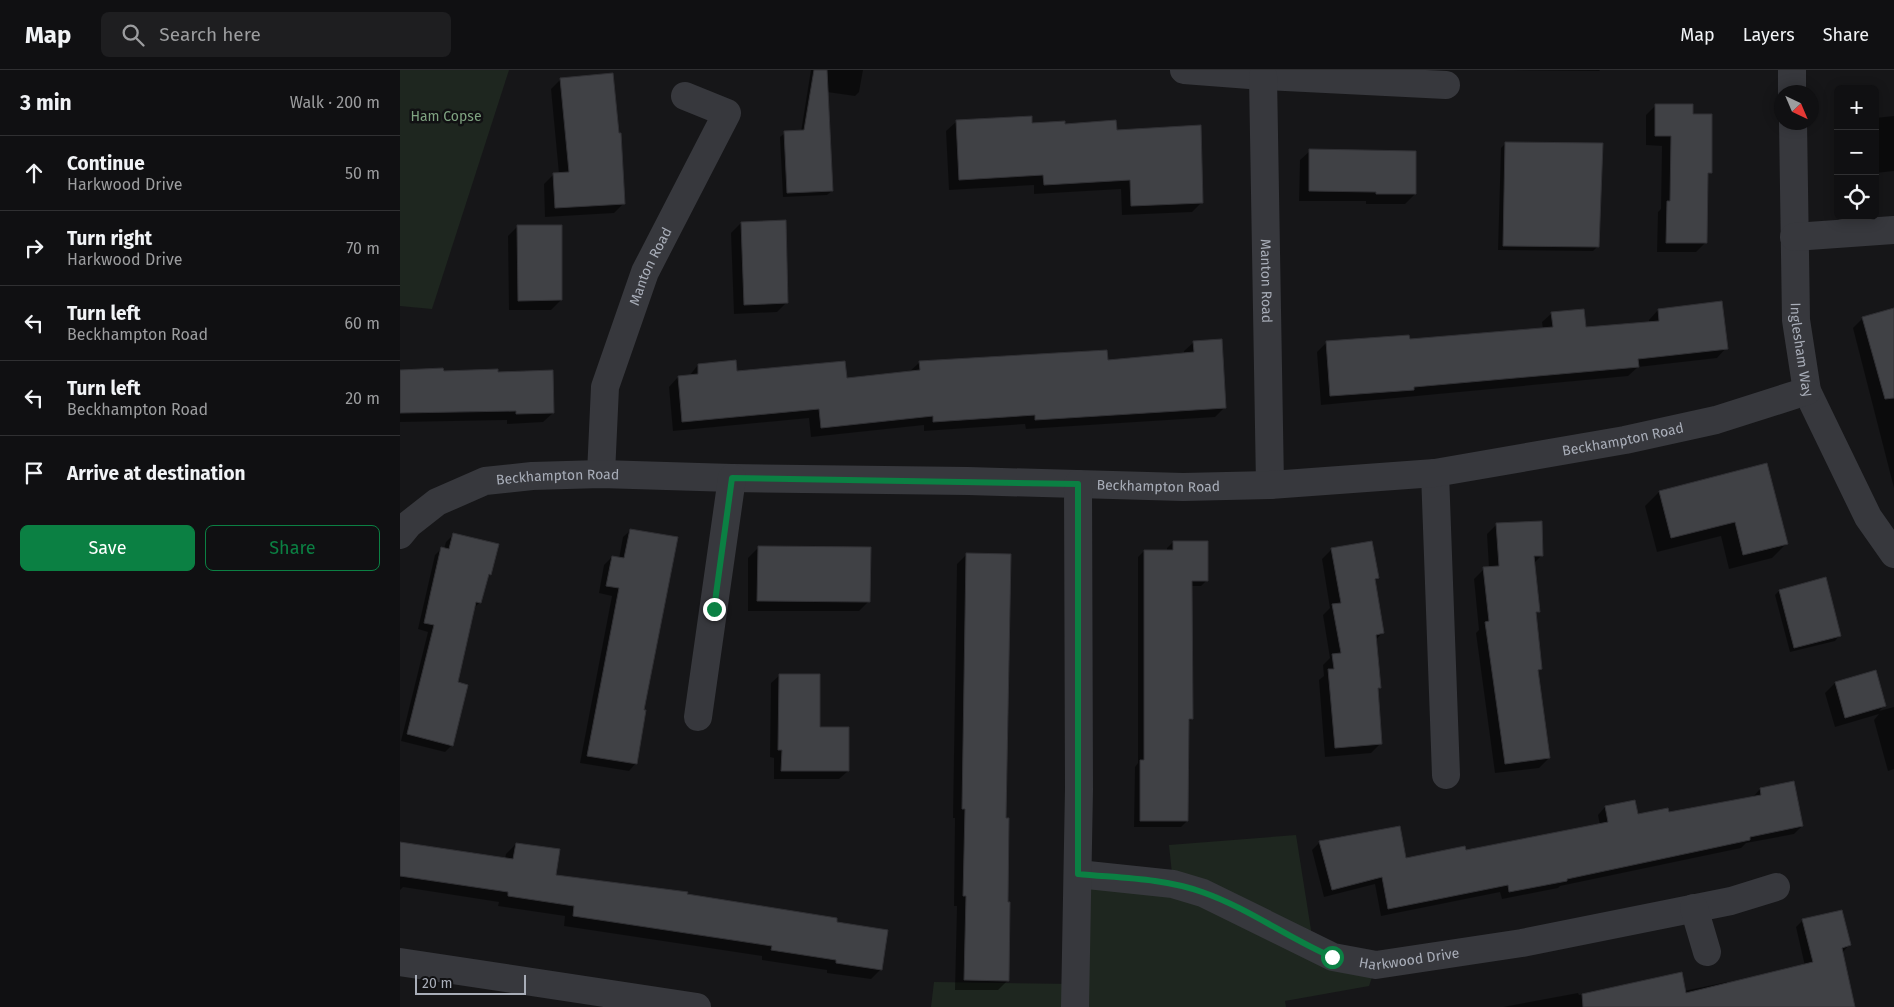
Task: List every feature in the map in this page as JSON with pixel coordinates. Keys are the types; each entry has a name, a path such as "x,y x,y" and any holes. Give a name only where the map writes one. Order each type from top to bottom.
{"street":[{"path":"1184,70 1446,85"},
{"path":"1792,70 1792,85"},
{"name":"Manton Road","path":"1263,76 1270,485"},
{"name":"Manton Road","path":"601,474 604,387 646,272 727,113 685,96"},
{"name":"Inglesham Way","path":"1793,130 1796,320 1807,391 1868,517 1894,554"},
{"path":"1794,237 1894,230"},
{"name":"Beckhampton Road","path":"400,535 409,524 437,502 485,481 532,476 601,474 1183,487 1270,485 1435,473 1625,440 1716,420 1807,391"},
{"path":"1435,473 1446,775"},
{"path":"698,717 732,478"},
{"path":"1075,1007 1078,874 1078,484"},
{"name":"Harkwood Drive","path":"1078,874 1174,884 1203,893 1238,909 1332,957 1376,964 1522,943 1732,901 1776,887"},
{"path":"1694,908 1707,952"},
{"path":"400,962 697,1007"}],"green space":[{"name":"Ham Copse","path":"400,70 509,70 432,309 400,306"},
{"path":"1296,835 1314,949 1376,965 1369,986 1285,1001 1286,1007 931,1007 934,982 1075,984 1078,874 1173,883 1169,845"}],"building":[{"path":"814,70 827,70 833,191 787,193 784,131 804,130"},
{"path":"613,73 619,133 621,133 625,204 555,208 553,173 569,172 560,78"},
{"path":"1655,104 1693,104 1693,114 1712,114 1712,173 1708,173 1707,243 1666,243 1667,201 1670,201 1671,136 1655,136"},
{"path":"1032,116 1032,123 1065,121 1065,124 1116,120 1117,130 1201,125 1203,203 1131,206 1130,180 1044,185 1043,175 959,180 956,120"},
{"path":"1505,142 1603,143 1599,247 1503,246"},
{"path":"1309,149 1416,151 1416,194 1309,191"},
{"path":"786,220 788,303 744,305 741,222"},
{"path":"517,225 562,225 562,300 518,301"},
{"path":"1722,301 1728,349 1638,359 1639,367 1414,387 1414,390 1330,396 1326,341 1409,335 1410,339 1553,327 1551,312 1584,309 1586,327 1659,321 1658,309"},
{"path":"1894,308 1894,398 1885,399 1862,317"},
{"path":"1222,339 1226,408 1035,420 1035,415 933,422 933,416 821,428 819,409 682,422 678,376 698,374 698,364 736,360 737,371 845,361 847,378 920,370 919,361 1107,350 1108,360 1194,352 1193,341"},
{"path":"443,368 444,371 498,369 498,372 553,370 554,413 516,414 516,411 400,413 400,370"},
{"path":"1767,463 1788,544 1743,555 1735,522 1671,538 1659,491"},
{"path":"1542,521 1543,556 1534,556 1540,612 1536,612 1542,669 1538,670 1550,758 1505,764 1485,622 1489,621 1483,567 1499,566 1496,523"},
{"path":"630,529 678,537 644,710 646,710 637,764 587,756 619,588 606,586 612,556 624,558"},
{"path":"453,533 499,544 481,603 476,602 458,682 468,685 453,746 407,734 434,625 424,623 441,547 449,549"},
{"path":"1173,541 1208,541 1208,581 1192,581 1193,719 1189,719 1188,821 1140,821 1140,760 1144,760 1144,550 1173,550"},
{"path":"1372,541 1379,578 1375,579 1384,633 1376,635 1381,688 1378,688 1382,744 1335,748 1328,669 1334,669 1332,654 1341,653 1332,604 1341,603 1331,548"},
{"path":"758,546 871,547 870,602 757,601"},
{"path":"966,553 1011,554 1006,818 1009,818 1009,981 964,980 966,896 963,896 965,809 962,809"},
{"path":"1826,577 1841,636 1794,648 1779,590"},
{"path":"1876,670 1886,706 1845,718 1835,682"},
{"path":"779,674 820,674 820,727 849,727 849,771 781,771 782,750 778,750"},
{"path":"1794,781 1803,826 1750,837 1750,840 1567,879 1567,881 1509,892 1508,885 1388,909 1382,877 1332,890 1319,841 1400,826 1406,858 1465,846 1466,850 1608,822 1605,806 1635,800 1638,814 1668,808 1669,812 1761,795 1760,788"},
{"path":"400,842 513,859 516,843 560,849 556,875 688,892 687,894 837,918 837,922 888,930 882,970 836,963 836,960 771,950 772,946 573,916 574,906 508,896 508,892 400,876"},
{"path":"1842,910 1851,945 1842,948 1855,1007 1583,1007 1582,994 1682,972 1686,993 1813,962 1802,919"}],"route":[{"path":"714,609 732,478 1078,484 1078,874 1174,884 1203,893 1332,957"}]}
